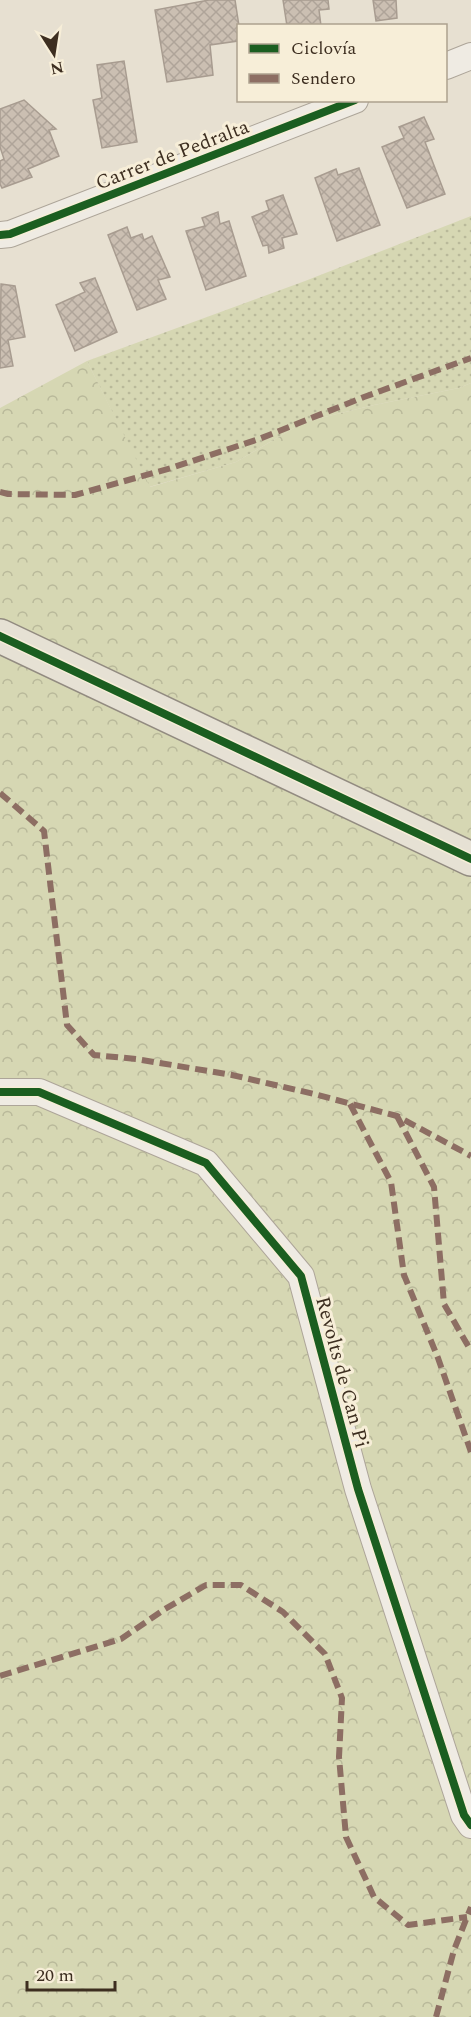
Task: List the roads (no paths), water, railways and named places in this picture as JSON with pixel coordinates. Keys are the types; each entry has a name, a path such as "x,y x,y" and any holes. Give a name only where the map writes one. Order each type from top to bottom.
{"main road":[{"path":"0,636 471,859"}],"street":[{"path":"447,66 471,56"},
{"name":"Carrer de Pedralta","path":"0,235 21,230 350,102"},
{"name":"Revolts de Can Pi","path":"0,1092 39,1092 207,1163 301,1276 358,1489 464,1815 471,1825"}]}
